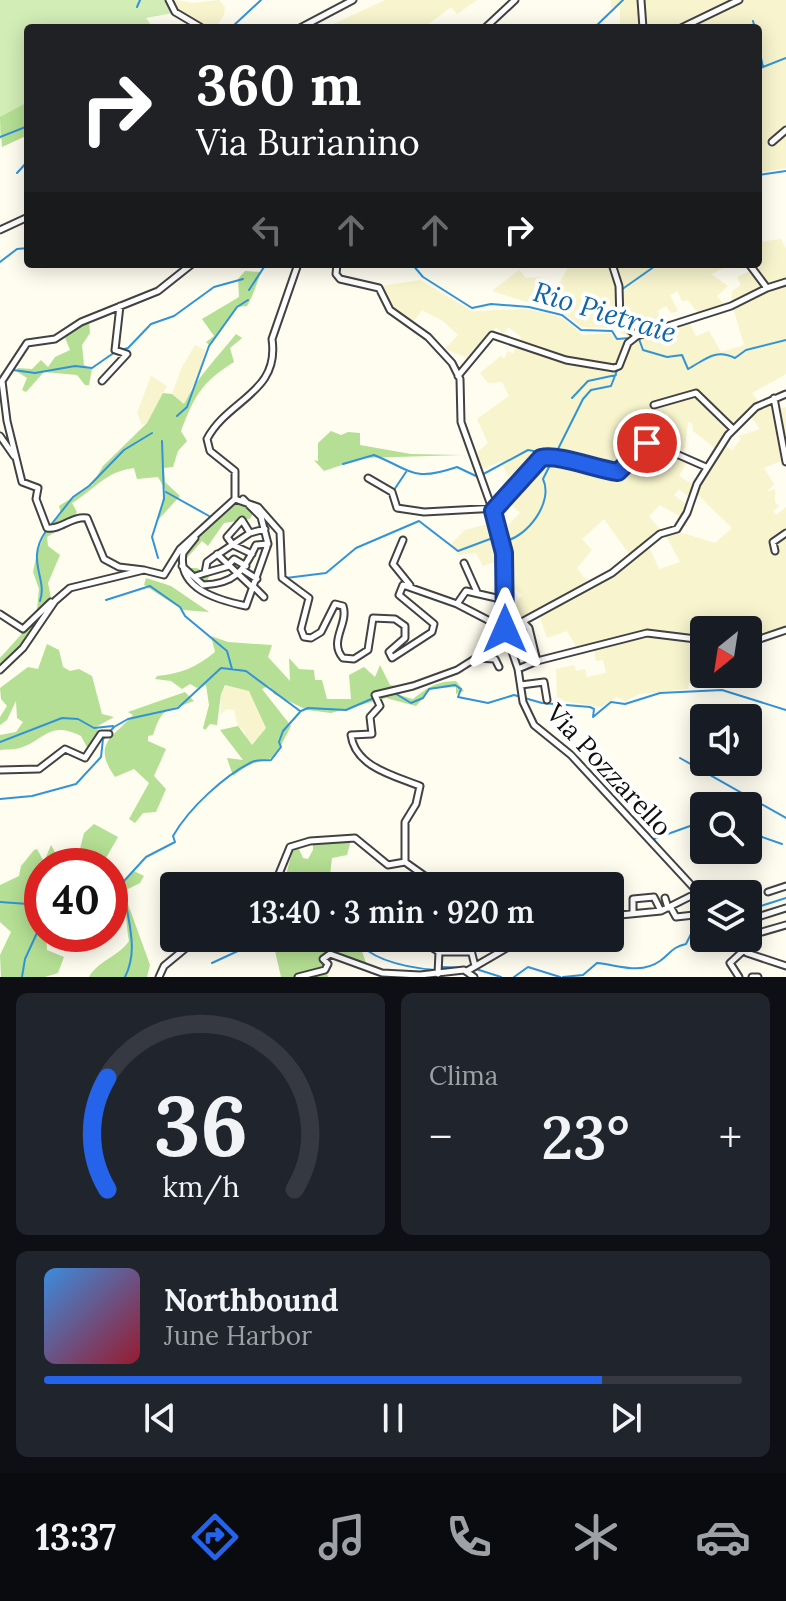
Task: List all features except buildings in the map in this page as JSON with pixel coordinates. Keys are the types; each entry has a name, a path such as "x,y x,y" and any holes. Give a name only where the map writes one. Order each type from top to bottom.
{"street":[{"path":"169,0 175,12 195,24"},
{"path":"308,24 353,0"},
{"path":"489,24 514,0"},
{"path":"641,0 643,24"},
{"path":"689,24 739,0"},
{"path":"772,142 786,130"},
{"path":"0,230 24,219"},
{"path":"0,395 5,374 22,347 55,339 120,306 158,291 187,268"},
{"path":"235,499 235,471 210,451 207,439 271,371 276,351 272,339 297,268"},
{"path":"337,268 340,279 379,288 390,310 428,337 452,363 458,376 462,427 493,511 504,553 506,630 521,685 544,682 547,700"},
{"path":"613,268 619,286 620,322 637,336"},
{"path":"752,268 767,288"},
{"path":"458,376 492,335 566,360 614,368 623,361 628,343 637,336 731,306 786,282"},
{"path":"102,381 127,354 115,350 120,306"},
{"path":"3,386 22,482 38,488 36,499 47,528 53,529 73,518 87,518 104,559 119,567 166,573 180,549 196,537"},
{"path":"654,405 696,393 733,429"},
{"path":"405,862 405,822 416,804 420,786 379,770 355,749 351,738 351,735 372,734 370,717 380,706 375,696 439,678 476,658 490,638 524,623 622,567 660,534 677,529 706,467 733,429 748,414 786,394"},
{"path":"774,398 786,462"},
{"path":"0,436 16,461"},
{"path":"368,478 391,491 397,508 424,512 493,511 517,486 526,470 545,457 557,456 579,465 618,472 649,442 706,467"},
{"path":"243,499 261,517 268,544 246,606 206,595 187,576 182,566 183,553 226,504 243,499 261,509 281,535 282,578 309,598 301,627 302,635 309,639 315,637 333,606 343,606 345,617 337,641 343,658 354,659 368,650 374,618 395,619 405,626 405,638 388,654 392,658 429,635 434,624 429,616 399,595 403,585 457,604 506,630"},
{"path":"242,520 250,533 252,554 232,545 227,537 242,520"},
{"path":"205,573 207,562 250,533 265,529"},
{"path":"775,551 775,540 786,533"},
{"path":"403,540 393,564 410,586"},
{"path":"182,566 207,585 229,581 243,570 257,544 268,544"},
{"path":"217,556 229,566 243,570"},
{"path":"196,576 229,566 234,559 264,597"},
{"path":"464,563 473,587 482,595"},
{"path":"0,614 23,629 59,597 78,585 146,570"},
{"path":"457,604 466,591 505,600"},
{"path":"0,670 23,648 59,597"},
{"path":"524,623 529,628 537,661"},
{"path":"762,638 786,630"},
{"path":"518,669 537,661 647,633 690,638"},
{"path":"476,658 495,659 499,667"},
{"name":"Via Pozzarello","path":"521,685 523,698 538,732 571,755 690,885"},
{"path":"0,770 39,769 65,749 85,758 101,734 109,734"},
{"path":"280,872 290,847 310,841 355,838 389,866 405,862 419,872"},
{"path":"768,892 786,886"},
{"path":"633,913 633,898 652,896 660,908"},
{"path":"624,914 660,908 690,896"},
{"path":"668,905 677,917 690,914"},
{"path":"762,916 786,908"},
{"path":"762,932 786,925"},
{"path":"159,977 164,966 181,952"},
{"path":"436,974 439,952"},
{"path":"470,952 470,970 474,977"},
{"path":"298,977 325,970 328,964 323,959 330,954 382,973 436,974 470,970 500,952"},
{"path":"735,976 730,962 742,952"},
{"path":"746,952 786,966"},
{"path":"752,977 758,977"}],"shaded area":[{"path":"171,0 194,3 219,0 225,7 218,24 199,24 178,12"},
{"path":"385,0 477,0 457,14 451,7 428,24 333,24"},
{"path":"611,0 786,0 786,168 762,172 762,24 620,24 620,5 611,8"},
{"path":"781,239 786,249 786,374 752,393 760,404 745,415 716,449 693,431 692,423 688,422 685,448 678,456 689,458 679,476 695,486 691,499 679,489 674,495 688,506 683,518 660,505 649,516 661,531 632,558 604,519 582,539 592,550 577,568 588,583 522,623 515,603 522,595 512,587 506,558 483,566 476,553 458,555 451,544 465,530 496,522 498,533 508,530 508,525 520,513 505,498 522,475 522,469 508,476 501,461 478,471 475,454 488,443 477,419 509,396 502,382 488,383 480,373 501,356 504,359 508,351 513,354 521,337 508,327 504,333 496,328 471,359 445,349 458,335 443,321 422,310 412,323 391,309 382,286 420,280 472,311 526,309 562,318 583,335 609,333 622,342 633,340 613,328 582,327 565,314 492,291 519,270 526,278 541,277 552,290 568,268 724,268 711,274 728,286 717,296 725,305 698,313 688,300 682,301 677,291 670,295 678,311 671,313 666,306 657,311 666,328 688,320 696,336 709,331 721,352 744,345 732,304 732,291 741,285 737,277 753,268 762,268 762,241"},
{"path":"195,345 205,350 201,370 184,404 172,394 182,367"},
{"path":"151,376 167,386 147,423 142,425 137,413"},
{"path":"772,400 776,410 786,407 786,459 764,468 774,484 767,492 775,489 775,502 779,506 773,511 776,515 786,507 786,629 762,637 762,616 690,616 688,689 639,694 626,701 617,697 601,707 557,700 556,669 574,665 576,671 585,669 587,677 606,673 603,660 596,661 593,645 578,650 567,631 547,638 539,614 615,572 649,547 659,569 680,562 665,534 676,531 715,543 732,528 696,493 700,479 723,444 732,450 741,439 739,436 760,429 749,414"},
{"path":"226,685 249,691 262,715 266,728 252,745 245,741 245,732 238,726 234,710 227,709 221,714 221,694"}],"green space":[{"path":"0,0 168,0 173,13 146,18 150,24 24,24 24,133 0,139"},
{"path":"24,104 24,137 2,147 0,117"},
{"path":"245,271 261,272 247,306 238,307 210,346 206,342 214,336 202,319 239,297 238,279"},
{"path":"89,321 90,333 82,345 84,365 92,369 89,385 85,385 77,375 44,372 26,392 22,390 27,378 16,371 18,368 32,369 41,360 48,367 55,357 70,350 64,335"},
{"path":"236,334 242,338 230,348 234,362 200,391 181,431 187,441 178,451 173,467 164,468 165,482 180,496 158,520 165,489 158,477 137,479 134,468 115,473 72,503 77,512 71,522 47,537 48,546 60,555 48,583 52,603 46,611 49,616 31,644 0,670 0,658 26,629 37,609 39,589 33,572 37,553 48,526 61,514 59,506 92,485 103,466 147,423 163,393 172,394 184,404 201,376"},
{"path":"331,431 341,435 360,433 360,445 411,454 462,455 363,458 324,471 314,460 318,461 318,443"},
{"path":"238,501 254,512 250,519 224,523 208,546 202,541 186,559 188,568 197,568 209,575 207,586 196,583 185,570 186,551 228,504"},
{"path":"146,578 171,586 209,612 183,610 144,585"},
{"path":"211,636 228,642 272,645 268,657 290,681 289,658 299,669 314,670 315,680 322,680 327,699 351,699 349,675 364,667 375,677 380,665 390,685 402,687 399,695 413,699 432,686 456,681 464,691 456,694 456,687 431,689 416,706 386,698 331,713 307,710 274,694 269,686 262,689 291,726 275,757 248,765 233,776 227,758 243,760 220,730 238,726 252,745 266,728 249,691 225,685 217,725 210,724 205,730 209,705 206,685 197,688 190,684 182,689 171,681 155,679 195,666 215,652"},
{"path":"47,644 59,650 63,667 70,671 79,669 92,676 102,714 114,717 96,727 100,733 89,751 81,736 61,730 48,733 20,748 0,750 0,735 16,732 23,722 17,718 16,701 7,720 0,725 0,717 7,706 1,699 0,688 28,667 38,669"},
{"path":"185,692 194,701 163,714 153,735 148,736 148,741 166,749 154,776 166,789 156,812 143,813 135,823 129,819 149,783 134,769 115,777 108,765 105,748 133,715 128,712"},
{"path":"94,824 118,837 112,848 80,848 84,833"},
{"path":"351,840 347,855 332,858 330,872 287,872 293,849 299,849 303,858 308,859 313,843"},
{"path":"24,862 24,952 52,952 64,957 58,973 45,977 1,977 0,955 11,932 0,922 0,885 19,876"},
{"path":"134,871 144,876 140,883 128,889 128,876"},
{"path":"128,904 150,965 147,977 89,977 119,952 128,952"},
{"path":"275,952 362,952 366,963 363,966 337,954 322,955 328,977 281,977"}],"waterway":[{"path":"137,7 140,0"},
{"path":"235,24 261,0"},
{"path":"598,24 623,0"},
{"path":"762,67 786,58"},
{"path":"762,62 763,67"},
{"path":"0,137 24,128"},
{"path":"17,173 24,165"},
{"path":"762,174 786,171"},
{"path":"0,262 17,249 24,248"},
{"name":"Rio Pietraie","path":"249,290 263,268"},
{"name":"Rio Pietraie","path":"415,268 423,277 472,308 491,304 529,307 562,315 581,330 612,331 617,339 630,338"},
{"path":"621,290 652,268"},
{"path":"121,350 128,348 151,324 174,316 214,287 243,279"},
{"name":"Rio Pietraie","path":"177,416 187,407 209,346 237,307 248,300"},
{"name":"Rio Pietraie","path":"639,339 643,350 667,357 682,355 688,369 716,355 735,358 746,350 786,340"},
{"path":"13,370 35,373 75,366 92,368 115,352"},
{"path":"505,541 530,526 542,508 545,498 543,479 583,399 591,390 611,386 618,368"},
{"path":"572,398 588,381 616,375"},
{"path":"50,526 73,497 89,486 124,450 152,433"},
{"path":"158,558 152,537 164,499 162,441"},
{"path":"343,464 374,455 414,473 431,474 457,467 478,477 528,450 556,455"},
{"path":"394,490 406,472"},
{"path":"166,492 209,516"},
{"path":"286,578 326,573 356,548 419,521 458,551 498,536"},
{"path":"40,601 42,593 37,551 46,531"},
{"path":"106,600 150,586 180,607 185,616 227,651 232,669"},
{"path":"0,799 32,796 76,784 101,757 103,739 114,727 128,719 178,708 221,668 246,671 300,711"},
{"path":"393,692 411,703 423,698 429,689 455,685 461,689 458,697 488,703 514,695 542,703 590,707 594,709 593,717 611,702 625,704 660,693 722,690 786,710"},
{"path":"301,711 308,708 346,710 376,697"},
{"path":"128,877 146,857 175,842 173,836 180,825 219,784 252,762 271,760 281,747 279,742 283,731 300,712"},
{"path":"0,742 62,718 78,719 94,728 113,726"},
{"path":"680,758 786,818"},
{"path":"651,840 690,826"},
{"path":"762,837 782,844"},
{"path":"762,906 786,898"},
{"path":"0,902 24,904"},
{"path":"125,977 132,953 128,915"},
{"path":"563,977 583,975 597,963 645,968 686,944 690,936"},
{"path":"22,977 28,952"},
{"path":"212,963 236,952"},
{"path":"370,952 403,965 436,970"},
{"path":"442,967 470,968"},
{"path":"514,977 528,967 560,977"},
{"path":"476,969 501,977"}],"route":[{"path":"505,629 504,553 493,511 517,486 526,470 541,458 557,456 575,464 618,472 647,443"}]}
